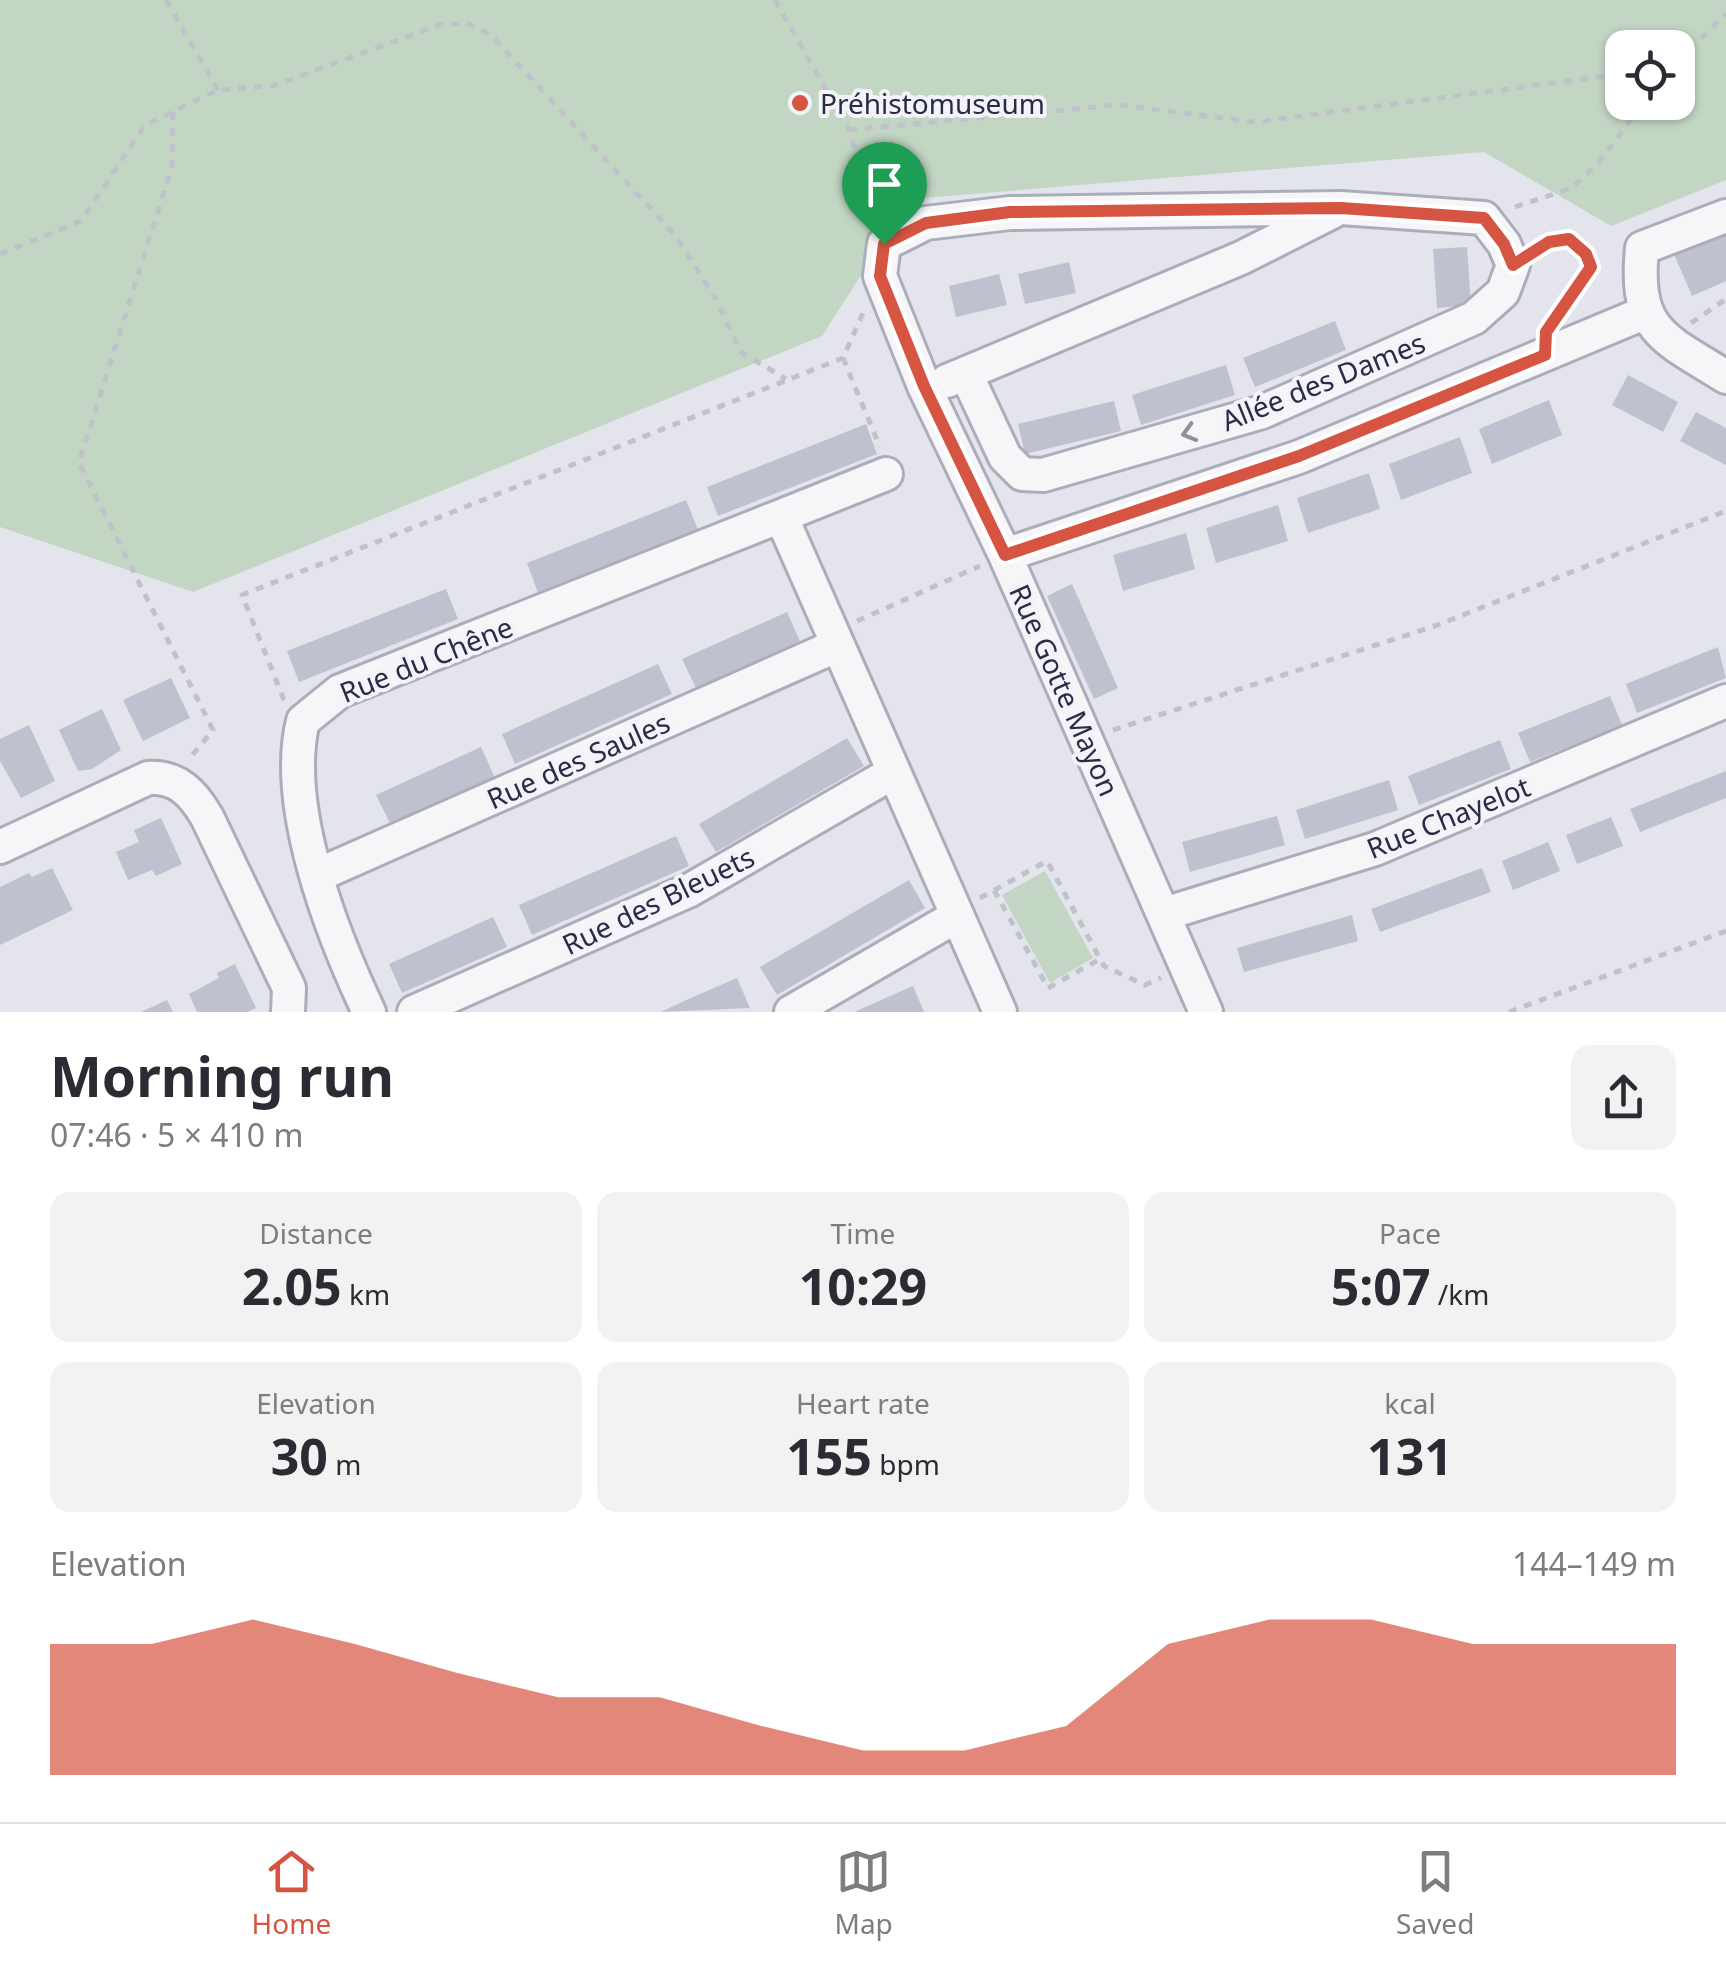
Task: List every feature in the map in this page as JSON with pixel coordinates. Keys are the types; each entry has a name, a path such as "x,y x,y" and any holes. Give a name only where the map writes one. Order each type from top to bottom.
{"street":[{"path":"924,386 967,376 1241,258 1341,208"},
{"path":"1005,555 924,386 880,276 884,244 926,223 1010,212 1341,208 1484,218 1504,244 1513,265"},
{"path":"1726,216 1642,248 1638,285 1644,314 1668,340 1726,377"},
{"name":"Allée des Dames","path":"967,376 1005,457 1022,474 1043,475 1262,412 1474,318 1503,292 1513,265"},
{"name":"Rue Gotte Mayon","path":"1206,1012 1005,555 1299,456 1644,314"},
{"name":"Rue du Chêne","path":"303,721 340,692 781,516 884,464"},
{"path":"781,516 1000,1012"},
{"name":"Rue des Saules","path":"318,875 838,645"},
{"name":"Rue Chayelot","path":"1164,914 1375,849 1726,701"},
{"path":"303,721 296,774 318,875 330,924 369,1012"},
{"name":"Rue des Bleuets","path":"414,1012 690,890 894,772"},
{"path":"0,847 148,778 172,780 189,792 207,817 288,988 288,1012"},
{"path":"791,1012 956,913"}],"path":[{"path":"166,0 218,90"},
{"path":"775,0 849,130 884,244"},
{"path":"1695,44 1726,14"},
{"path":"0,254 81,221 145,126 173,112 218,90 273,86 439,25 467,23 490,34 676,236 716,298 741,352 786,379"},
{"path":"849,130 1118,105 1256,122 1605,76"},
{"path":"172,780 213,730 79,463 172,166 173,112"},
{"path":"1484,218 1572,188 1600,161 1631,120"},
{"path":"1513,265 1549,242 1569,239 1586,254 1591,267 1546,332 1545,355"},
{"path":"303,721 283,699 242,595 843,358 884,464"},
{"path":"1086,739 1435,626 1726,511"},
{"path":"866,617 963,573"},
{"path":"956,913 1047,861 1104,966 1145,985 1186,967"},
{"path":"994,890 1048,988 1100,959"},
{"path":"1510,1012 1726,931"}],"green space":[{"path":"0,0 1726,0 1726,180 1611,226 1484,152 910,199 822,336 193,592 0,527"},
{"path":"1045,871 1093,958 1050,983 1002,895"}],"building":[{"path":"1726,232 1726,281 1692,296 1674,254"},
{"path":"1467,247 1471,305 1437,308 1433,249"},
{"path":"1069,262 1076,293 1025,304 1018,274"},
{"path":"999,274 1007,305 956,317 949,286"},
{"path":"1335,321 1346,350 1255,387 1243,358"},
{"path":"1226,365 1235,395 1141,425 1132,395"},
{"path":"1628,375 1678,402 1663,432 1612,405"},
{"path":"1549,400 1562,435 1492,464 1479,429"},
{"path":"1114,401 1121,431 1025,454 1018,424"},
{"path":"1696,412 1726,428 1726,465 1680,441"},
{"path":"866,424 877,454 718,516 707,487"},
{"path":"1460,437 1472,473 1401,500 1389,464"},
{"path":"1369,473 1380,509 1308,533 1297,498"},
{"path":"686,500 698,530 538,593 527,563"},
{"path":"1278,505 1288,541 1216,563 1206,528"},
{"path":"1186,533 1195,569 1123,591 1113,555"},
{"path":"1072,584 1118,688 1094,699 1047,596"},
{"path":"446,589 458,619 299,682 287,651"},
{"path":"787,612 800,641 696,688 682,659"},
{"path":"1718,647 1726,678 1637,713 1626,684"},
{"path":"658,664 672,694 515,764 502,734"},
{"path":"171,678 190,718 143,741 123,700"},
{"path":"1610,696 1622,725 1530,762 1518,733"},
{"path":"102,709 121,750 92,769 78,771 59,730"},
{"path":"29,725 55,781 21,798 0,761 0,739"},
{"path":"847,738 864,766 716,852 699,824"},
{"path":"1500,740 1511,769 1419,805 1408,776"},
{"path":"481,747 495,778 390,823 376,795"},
{"path":"1726,771 1726,798 1640,832 1630,809"},
{"path":"1389,780 1398,810 1305,839 1296,810"},
{"path":"1277,816 1285,845 1190,872 1182,842"},
{"path":"1611,817 1623,846 1577,864 1566,835"},
{"path":"161,818 182,864 156,876 152,870 128,880 116,852 139,842 134,830"},
{"path":"676,836 689,866 532,935 519,905"},
{"path":"1548,842 1560,871 1513,890 1502,861"},
{"path":"52,868 73,910 0,945 0,887 29,873 32,877"},
{"path":"1482,868 1491,892 1380,932 1371,909"},
{"path":"909,880 925,908 777,995 760,967"},
{"path":"1352,915 1358,941 1244,972 1237,948"},
{"path":"493,917 507,947 402,993 389,964"},
{"path":"235,964 256,1008 248,1012 197,1012 189,994"},
{"path":"737,978 750,1008 661,1012 684,1001"},
{"path":"913,986 924,1012 854,1012"},
{"path":"167,1000 173,1012 141,1012"}],"place":[{"name":"Préhistomuseum","path":"800,103"}],"route":[{"path":"1341,208 1484,218 1504,244 1513,265 1549,242 1569,239 1586,254 1591,267 1546,332 1545,355 1299,456 1005,555 924,386 880,276 884,244 926,223 1010,212 1341,208"}]}
